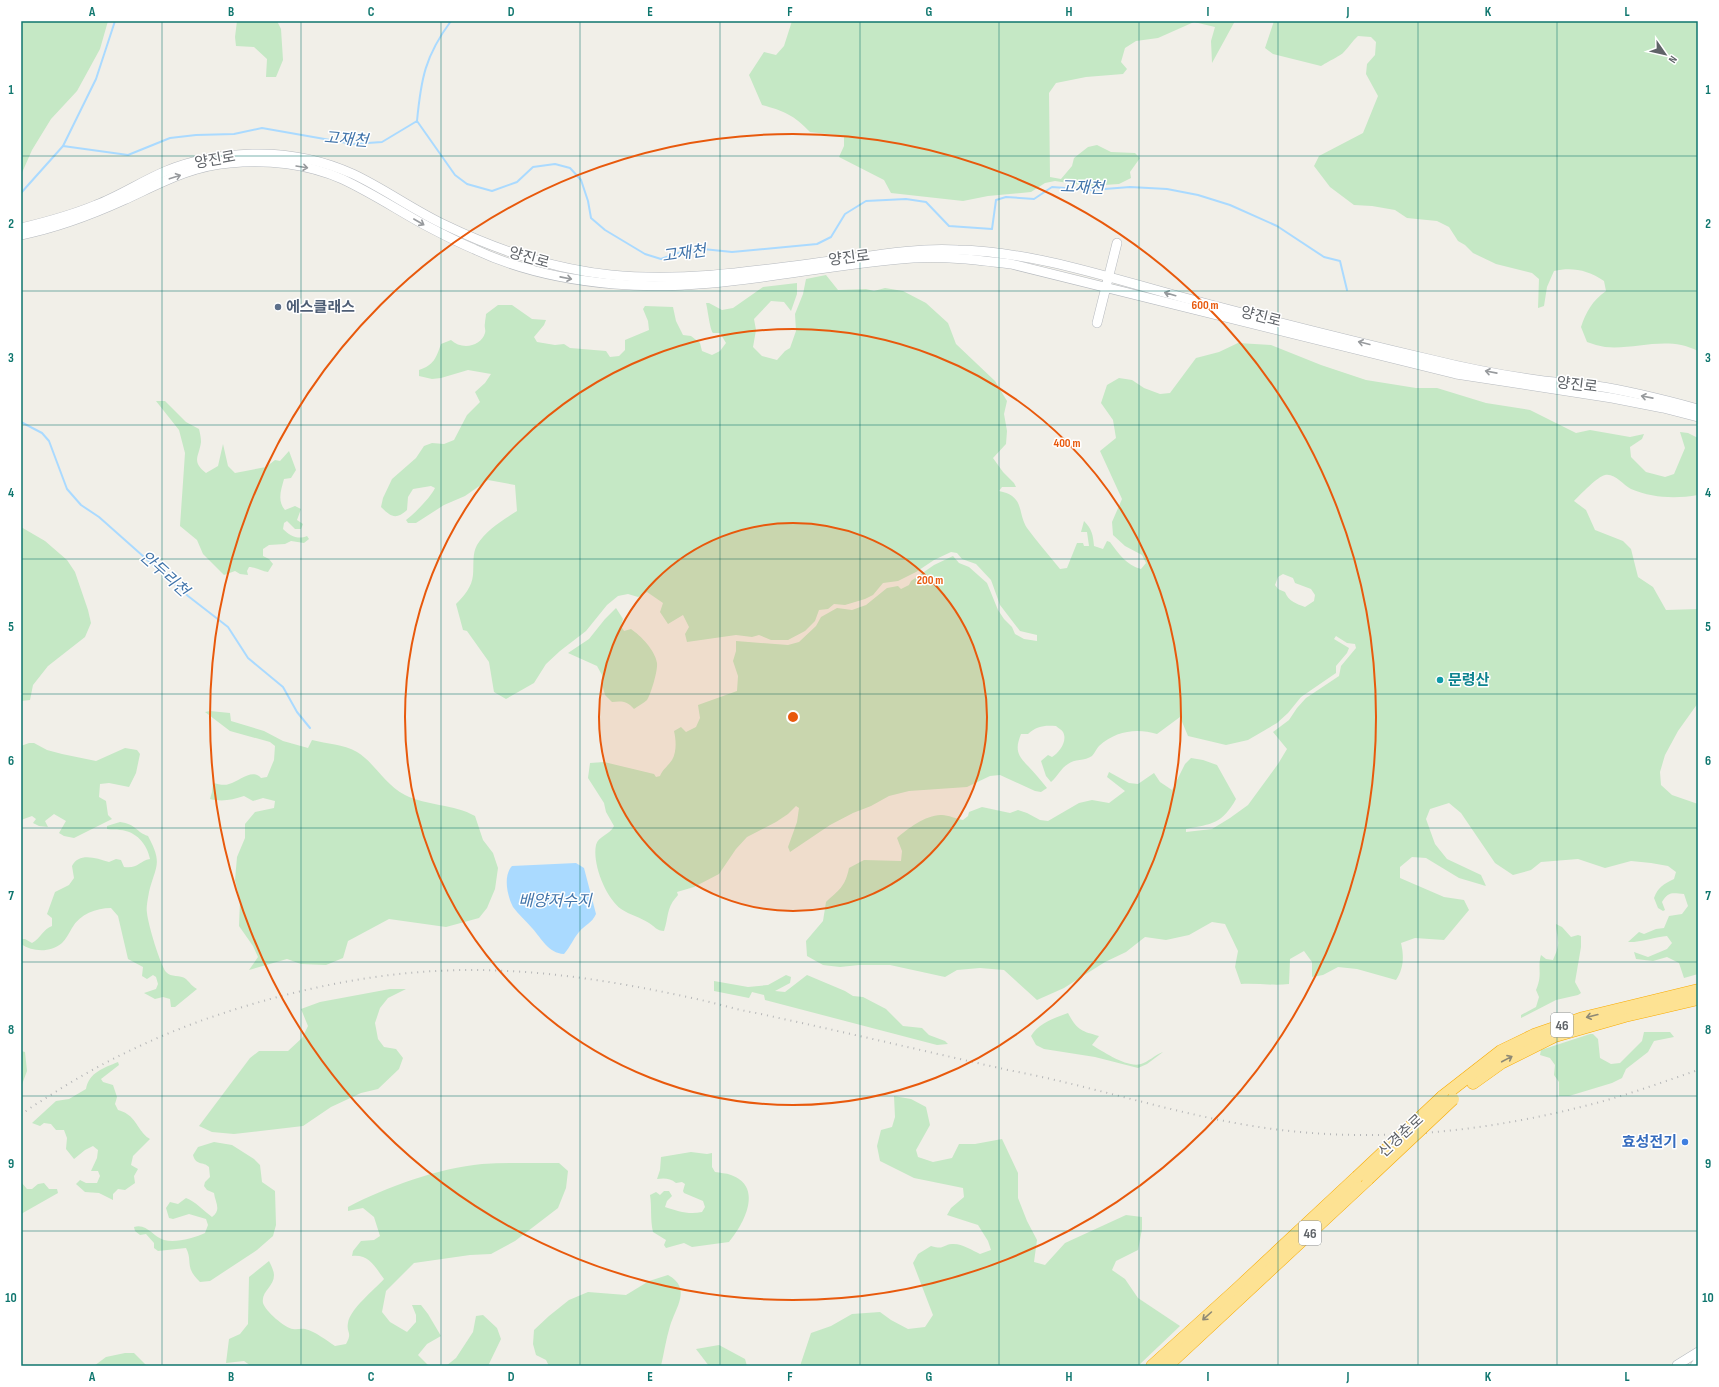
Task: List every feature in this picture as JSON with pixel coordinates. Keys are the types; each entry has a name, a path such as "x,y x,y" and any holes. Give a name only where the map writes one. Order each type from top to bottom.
{"highway":[{"name":"신경춘로","path":"1152,1366 1239,1294 1448,1098 1501,1051 1534,1035 1583,1018 1698,990"},
{"name":"신경춘로","path":"1448,1098 1500,1063 1555,1036 1624,1016 1698,999"},
{"name":"신경춘로","path":"1168,1366 1239,1294"}],"main road":[{"name":"양진로","path":"21,228 59,218 94,206 167,171 195,162 255,154 297,157 323,163 351,173 440,223 481,242 525,258 559,266 606,274 653,278 705,276 914,251 958,250 1024,257 1108,277 1203,303 1439,362 1544,381 1597,387 1698,409"},
{"name":"양진로","path":"21,235 42,231 70,222 123,201 177,176 205,167 229,163 262,162 308,168 340,178 373,195 424,225 475,250 526,269 570,279 616,284 688,285 914,258 965,259 1011,264 1456,374 1612,398 1663,408 1698,417"},
{"path":"1097,323 1117,243"},
{"path":"1677,1365 1698,1352"},
{"path":"1695,1366 1698,1361"}],"green space":[{"path":"21,21 108,21 100,49 77,91 51,119 32,150 21,175"},
{"path":"237,21 277,21 281,29 283,60 276,77 266,77 267,59 254,47 236,46 235,37"},
{"path":"792,21 1235,21 1212,63 1211,41 1215,27 1194,22 1158,38 1136,41 1125,48 1121,62 1127,69 1123,74 1086,77 1056,83 1049,93 1050,177 1061,179 1072,166 1074,158 1088,147 1097,145 1111,152 1135,153 1140,158 1130,172 1131,178 1119,184 1089,186 1055,181 1045,183 1031,192 988,196 963,201 891,193 884,180 839,157 844,146 844,136 810,132 799,121 788,114 762,105 749,75 764,52 776,55 784,46"},
{"path":"1274,21 1698,21 1698,351 1686,346 1663,343 1629,347 1605,347 1587,342 1581,327 1587,312 1593,303 1606,291 1604,281 1598,277 1580,270 1567,269 1554,271 1547,287 1544,306 1538,308 1539,279 1532,273 1496,264 1473,253 1465,245 1458,241 1449,227 1437,221 1407,218 1395,210 1354,205 1330,187 1314,166 1319,156 1363,133 1378,96 1366,74 1367,64 1375,55 1376,42 1371,37 1358,36 1343,53 1321,66 1273,54 1265,48"},
{"path":"826,275 838,290 866,289 874,291 885,288 903,291 926,303 948,323 956,344 995,381 1007,401 1004,414 1007,431 1006,444 993,458 1016,487 1002,487 999,491 1007,493 1017,501 1027,528 1060,569 1067,568 1077,543 1083,543 1084,546 1089,546 1087,532 1081,532 1084,521 1092,532 1094,546 1103,549 1107,541 1110,542 1131,565 1141,569 1146,563 1142,555 1125,546 1113,535 1112,522 1122,499 1100,451 1116,438 1113,420 1101,403 1107,385 1119,378 1132,380 1144,388 1160,394 1170,393 1196,358 1219,352 1238,343 1271,345 1321,365 1366,380 1416,388 1437,388 1486,403 1530,410 1576,433 1590,430 1630,437 1644,434 1642,439 1630,447 1631,457 1646,472 1665,477 1674,474 1685,448 1680,432 1688,433 1698,438 1698,495 1681,497 1656,496 1631,489 1612,476 1605,475 1594,482 1574,501 1586,510 1595,530 1623,541 1631,549 1638,577 1653,587 1666,610 1698,609 1698,703 1678,731 1665,755 1660,772 1661,785 1672,795 1698,804 1698,974 1684,978 1679,963 1667,957 1653,961 1636,959 1634,952 1648,957 1667,949 1672,943 1667,936 1636,942 1628,942 1639,932 1644,934 1656,929 1664,928 1669,916 1682,914 1688,906 1684,894 1674,893 1669,894 1664,898 1662,902 1665,910 1663,911 1658,908 1654,898 1657,891 1662,886 1674,879 1676,872 1668,866 1631,861 1605,868 1578,859 1541,862 1531,870 1513,875 1495,863 1461,813 1449,803 1430,809 1426,819 1435,844 1447,859 1481,875 1486,886 1459,878 1426,858 1412,857 1400,867 1400,878 1444,897 1464,900 1469,910 1444,940 1415,938 1401,943 1403,962 1401,971 1396,980 1357,969 1338,967 1323,975 1312,977 1312,962 1304,951 1290,959 1289,984 1241,984 1235,967 1238,951 1225,924 1212,922 1189,935 1166,940 1145,937 1126,952 1105,962 1064,988 1037,1000 1004,970 980,968 957,970 945,977 890,965 859,965 840,967 823,965 807,956 806,941 823,921 826,902 838,891 846,880 849,868 864,860 901,861 902,851 897,838 924,819 936,815 944,815 963,820 968,816 969,812 982,807 1010,813 1018,810 1040,820 1048,821 1079,803 1092,800 1109,803 1125,791 1107,777 1109,772 1129,783 1138,784 1154,773 1160,782 1172,790 1185,764 1191,758 1217,765 1236,799 1226,814 1216,822 1186,829 1186,832 1212,829 1248,805 1278,764 1287,749 1273,732 1289,720 1306,698 1339,676 1341,666 1356,648 1355,644 1347,643 1336,636 1334,639 1349,648 1347,653 1336,666 1336,673 1301,697 1288,713 1277,723 1248,740 1226,745 1188,736 1180,717 1157,734 1134,731 1112,737 1099,746 1092,756 1086,759 1070,762 1051,782 1046,776 1041,761 1048,755 1052,757 1057,753 1064,743 1064,735 1056,726 1041,727 1034,729 1028,734 1021,734 1018,744 1018,752 1021,758 1047,788 1041,792 1035,791 1000,775 990,776 967,787 909,791 889,796 871,806 853,813 830,825 790,852 788,847 797,822 799,808 796,806 788,814 776,822 747,837 736,849 719,874 694,887 677,892 678,895 671,904 664,931 657,929 646,921 621,909 615,904 605,889 598,871 595,853 597,842 610,832 614,826 606,812 604,803 588,778 590,763 604,762 654,774 656,777 660,776 674,757 676,746 674,731 681,727 686,732 696,727 700,718 698,705 737,691 738,676 733,661 736,651 736,641 788,645 799,642 816,626 821,617 837,608 852,610 866,605 887,588 898,586 901,589 909,585 911,581 934,565 953,556 959,563 969,567 987,583 998,610 1012,627 1015,634 1024,639 1037,641 1037,635 1020,631 1000,605 991,580 976,564 962,559 957,553 951,552 898,581 883,583 873,595 865,599 845,605 834,604 828,609 819,610 815,621 805,631 788,640 771,640 759,635 752,637 736,635 687,642 685,634 689,627 683,615 668,624 660,612 663,603 647,592 638,597 628,594 618,596 607,605 586,631 546,664 534,683 506,699 494,692 489,662 467,631 463,630 456,604 465,594 471,583 475,548 490,530 517,511 515,485 488,480 465,496 444,505 416,523 408,523 406,520 418,510 430,496 435,488 431,486 413,489 408,497 407,510 400,515 391,515 381,507 383,498 392,479 416,458 424,446 432,443 444,444 454,440 467,415 480,402 475,392 485,383 491,374 468,370 441,378 432,379 419,376 419,370 428,366 434,360 441,344 451,340 460,345 470,346 483,338 485,333 486,314 498,305 512,305 532,319 546,320 544,325 534,337 537,342 555,345 564,344 570,348 606,351 610,357 619,356 625,350 625,340 649,330 648,321 643,309 645,306 673,307 676,321 683,335 691,336 700,343 702,351 712,355 720,351 726,343 720,333 713,333 712,331 706,303 709,303 722,310 733,308 763,287 797,283 797,294 791,311 784,302 771,301 754,319 756,330 753,347 762,356 777,360 790,348 796,331 795,314 803,294 806,279","holes":["1283,574 1293,578 1295,583 1311,589 1315,595 1314,601 1305,607 1291,600 1285,592 1278,589 1275,585 1278,577"]},
{"path":"156,401 165,401 186,422 199,429 201,442 197,462 201,469 206,473 218,466 223,444 228,466 235,473 266,467 275,460 280,461 289,451 296,470 291,478 284,479 280,499 285,510 295,506 301,509 297,520 303,524 301,529 295,529 287,521 284,523 283,529 294,537 300,538 307,536 309,539 304,543 291,541 285,544 269,545 263,549 263,556 269,559 273,564 268,572 249,567 247,571 248,575 240,574 235,571 224,575 203,554 197,540 180,526 185,453 179,430"},
{"path":"21,527 45,541 67,560 75,572 91,623 85,637 48,666 33,685 30,700 21,701"},
{"path":"616,608 623,619 621,626 624,631 631,629 639,635 651,648 657,663 649,697 646,701 634,709 629,704 624,702 612,702 605,695 602,684 602,675 597,666 568,653 589,639"},
{"path":"205,712 230,713 231,721 264,731 283,741 308,748 312,740 352,749 369,761 391,785 405,795 413,799 458,809 475,816 483,840 493,853 498,868 495,889 487,908 479,918 446,927 389,919 348,941 343,958 326,965 301,964 287,959 249,970 258,957 253,946 239,926 240,901 235,880 237,857 245,838 245,824 255,812 274,808 275,801 263,798 253,801 244,796 227,800 210,799 213,783 227,785 254,774 261,778 267,777 274,760 275,746 270,742 230,731"},
{"path":"34,743 47,750 96,761 125,748 137,750 140,754 136,773 129,787 109,783 100,784 99,797 106,801 108,815 112,819 74,838 64,836 59,833 66,821 54,814 45,821 48,827 39,826 33,823 36,819 32,816 21,820 21,746"},
{"path":"120,822 133,826 148,836 153,845 157,864 149,892 147,911 152,934 164,968 168,974 186,979 197,989 175,1007 171,1007 170,999 163,997 155,999 144,993 156,989 158,984 156,977 153,975 147,979 142,976 143,967 128,959 118,916 111,908 94,911 79,919 62,943 47,950 31,949 21,944 21,939 25,939 32,943 38,939 46,929 52,926 52,918 47,914 55,892 69,885 74,878 72,866 79,859 88,857 109,862 116,859 121,860 124,867 132,867 150,859 149,853 143,843 136,836 126,831 107,829 107,826"},
{"path":"1556,924 1562,927 1571,937 1578,935 1581,936 1581,947 1575,982 1581,993 1556,1000 1521,1018 1521,1015 1536,1007 1539,997 1536,990 1540,975 1541,955 1546,959 1553,960 1557,951 1558,944"},
{"path":"786,975 791,977 790,983 775,991 785,992 807,975 845,991 853,996 863,997 886,1009 903,1026 922,1028 929,1035 945,1041 948,1044 937,1045 765,1000 764,995 752,992 749,998 714,991 714,981 748,987 768,985"},
{"path":"390,989 406,989 388,998 380,1008 375,1023 378,1039 384,1047 396,1049 403,1058 399,1069 378,1089 361,1093 331,1107 303,1126 234,1134 212,1132 199,1126 250,1058 259,1051 288,1051 302,1038 308,1026 301,1009 320,1002"},
{"path":"1068,1013 1080,1029 1099,1036 1092,1045 1123,1062 1135,1065 1141,1064 1163,1052 1147,1064 1138,1068 1095,1057 1044,1049 1036,1045 1031,1036 1034,1031 1047,1022"},
{"path":"1644,1032 1670,1032 1674,1037 1654,1041 1648,1052 1626,1069 1622,1078 1612,1083 1569,1096 1559,1096 1559,1082 1554,1075 1555,1065 1550,1058 1540,1055 1541,1050 1593,1034 1598,1039 1600,1058 1611,1064 1620,1063 1642,1041"},
{"path":"21,1051 25,1052 27,1071 21,1087"},
{"path":"118,1062 119,1065 101,1079 103,1082 113,1085 117,1097 115,1104 118,1110 130,1117 150,1139 133,1156 131,1165 138,1169 134,1176 135,1183 125,1190 118,1189 113,1194 113,1200 99,1193 85,1192 76,1184 80,1180 86,1183 97,1183 100,1176 98,1171 91,1171 97,1158 98,1150 93,1146 85,1150 74,1159 66,1149 67,1138 64,1130 56,1130 51,1124 44,1123 40,1126 32,1123 56,1101 69,1099 86,1089 90,1078 98,1071"},
{"path":"894,1096 911,1099 926,1107 930,1125 916,1150 918,1157 933,1162 952,1158 959,1144 975,1144 1002,1139 1018,1173 1018,1198 1027,1221 1037,1240 1034,1262 1045,1265 1065,1243 1126,1215 1142,1217 1142,1229 1138,1250 1116,1261 1112,1270 1125,1279 1138,1298 1180,1326 1138,1366 800,1366 811,1333 831,1326 852,1314 880,1312 908,1329 925,1327 933,1315 913,1263 918,1254 931,1246 941,1247 955,1244 966,1247 980,1254 991,1250 988,1241 978,1225 947,1215 951,1208 964,1197 963,1188 914,1178 880,1161 877,1146 881,1130 892,1127 895,1117"},
{"path":"214,1142 232,1145 254,1159 260,1165 262,1182 275,1191 276,1225 273,1236 257,1250 210,1281 200,1282 190,1268 186,1248 158,1251 154,1248 154,1243 146,1234 140,1235 135,1231 134,1227 143,1227 160,1238 169,1241 185,1240 205,1233 208,1225 206,1219 189,1214 173,1219 169,1218 166,1208 170,1202 178,1204 186,1198 212,1217 217,1212 214,1193 207,1190 204,1186 205,1182 210,1177 209,1167 196,1161 193,1155 198,1147"},
{"path":"691,1152 707,1154 712,1153 712,1167 715,1172 731,1175 741,1181 747,1188 749,1197 748,1206 740,1226 729,1242 692,1247 684,1243 666,1248 664,1245 666,1240 653,1232 650,1195 656,1192 660,1195 664,1191 669,1191 672,1196 667,1201 665,1207 688,1213 702,1212 705,1207 703,1201 684,1193 683,1191 685,1184 682,1182 676,1183 662,1178 657,1179 660,1170 661,1157"},
{"path":"498,1163 559,1163 568,1171 566,1188 558,1208 515,1241 491,1254 470,1255 414,1263 386,1291 382,1312 390,1322 407,1332 416,1322 416,1315 412,1305 421,1305 441,1336 427,1344 418,1355 429,1366 251,1366 244,1361 226,1363 229,1339 240,1334 248,1324 249,1277 269,1261 274,1275 272,1283 264,1295 263,1303 271,1314 289,1328 309,1330 335,1346 346,1344 349,1337 348,1323 353,1312 384,1279 367,1259 352,1256 353,1251 361,1241 374,1240 380,1236 374,1217 363,1208 348,1211 348,1207 379,1192 413,1180 465,1166"},
{"path":"21,1182 27,1189 32,1189 38,1184 44,1183 49,1189 57,1189 58,1193 21,1214"},
{"path":"668,1275 675,1280 681,1292 669,1331 661,1366 549,1366 546,1360 536,1355 533,1344 534,1330 569,1300 588,1292 626,1295 649,1281"},
{"path":"483,1315 497,1328 501,1339 488,1366 446,1366 456,1358 473,1332 476,1316"},
{"path":"719,1345 745,1359 747,1366 709,1366 696,1349"},
{"path":"125,1353 134,1353 147,1366 94,1366 106,1357"}],"water":[{"name":"배양저수지","path":"576,863 584,868 596,914 575,937 564,954 558,953 549,948 515,910 509,897 507,880 509,870 512,866"}],"waterway":[{"path":"63,146 96,79 115,21"},
{"path":"417,121 420,93 426,68 435,45 451,21"},
{"name":"고재천","path":"21,193 63,146 128,155 170,138 196,135 234,134 262,128 353,144 382,142 417,121 455,175 467,184 492,191 517,182 533,167 555,164 570,168 581,180 588,201 591,218 605,230 645,254 661,259 677,253 703,249 732,252 817,244 831,237 845,214 866,201 906,199 926,202 949,226 992,229 996,200 1006,197 1034,199 1052,187 1092,190 1130,187 1167,189 1198,195 1230,205 1277,226 1324,257 1340,261 1347,290"},
{"name":"안두리천","path":"21,422 42,433 49,441 67,489 81,505 99,517 188,596 228,627 248,658 283,687 297,712 310,728"}],"railway":[{"path":"21,1115 94,1069 148,1042 184,1027 235,1009 302,991 369,978 437,971 471,970 529,972 558,975 644,988 1042,1077 1178,1111 1246,1125 1321,1134 1402,1134 1482,1127 1561,1112 1649,1087 1698,1070"}],"place":[{"name":"에스클래스","path":"278,307"},
{"name":"문령산","path":"1440,680"},
{"name":"효성전기","path":"1685,1142"}]}
